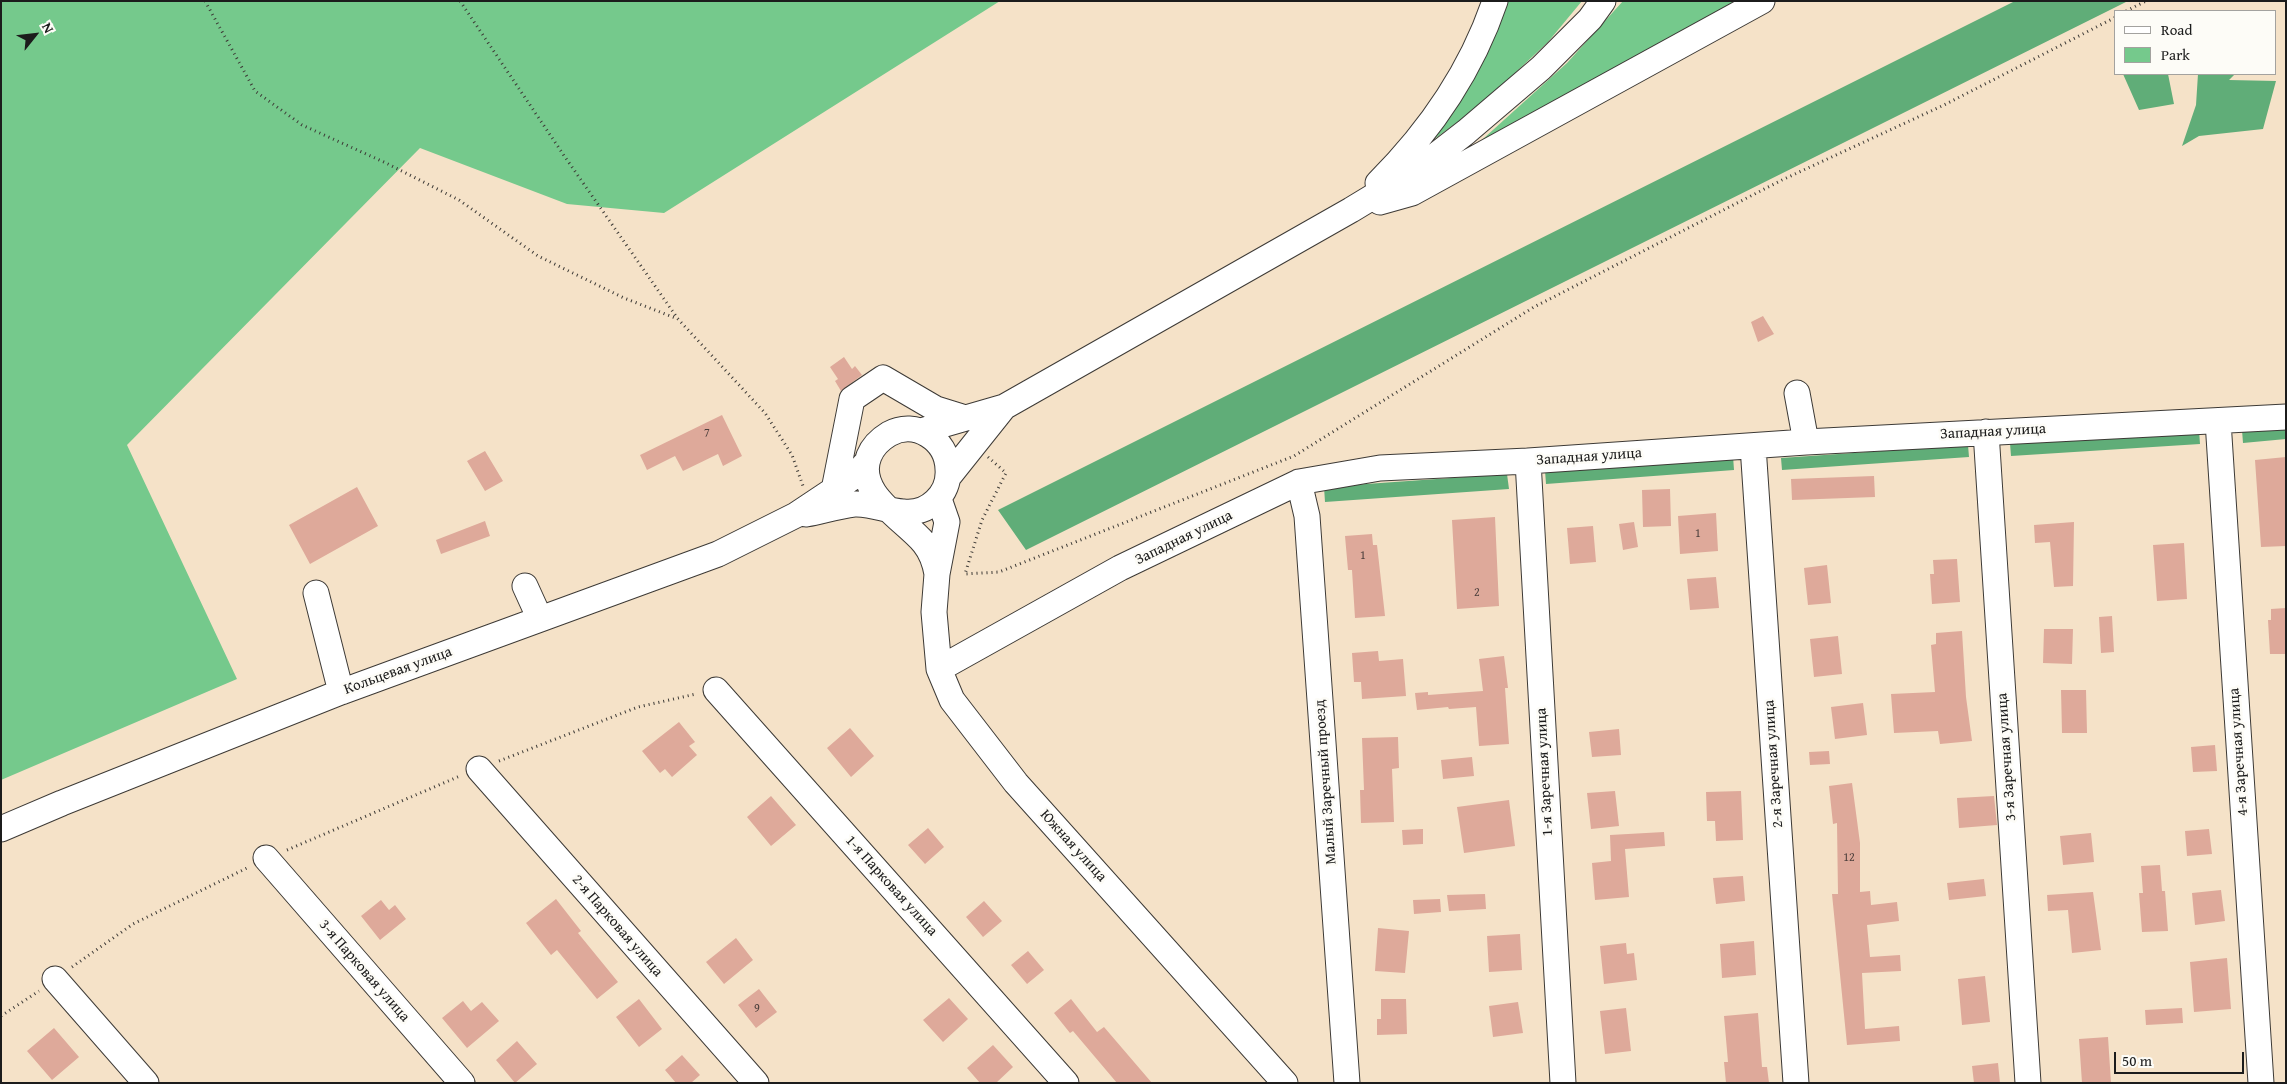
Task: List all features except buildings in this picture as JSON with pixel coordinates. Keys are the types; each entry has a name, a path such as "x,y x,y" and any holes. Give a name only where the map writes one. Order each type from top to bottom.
{"street":[{"path":"1352,210 1394,168 1427,130 1447,101 1472,56 1495,1"},
{"path":"920,431 1004,407 1352,210 1417,170 1466,132 1540,68 1590,19 1603,1"},
{"path":"1352,210 1412,193 1762,1"},
{"path":"834,490 852,399 883,378 936,409 965,418"},
{"path":"1797,393 1806,442"},
{"path":"949,476 1004,407"},
{"name":"Западная улица","path":"939,669 1120,568 1299,482 1380,468 1528,461 1806,442 2286,417"},
{"name":"4-я Заречная улица","path":"2218,421 2261,1083"},
{"path":"796,516 855,504 889,508 902,512 916,512 929,507 939,499 947,487 949,476 948,458 942,447 933,437 920,431 907,429 893,432 882,438 872,449 867,462 866,475 870,488 878,500 889,508 925,544 934,558 937,574"},
{"name":"3-я Заречная улица","path":"1986,432 2028,1083"},
{"name":"2-я Заречная улица","path":"1753,446 1796,1083"},
{"name":"1-я Заречная улица","path":"1528,461 1563,1083"},
{"path":"796,516 853,477 867,462"},
{"name":"Малый Заречный проезд","path":"1299,482 1307,516 1347,1083"},
{"name":"Южная улица","path":"939,499 947,522 937,574 934,612 939,669 952,700 1016,783 1285,1083"},
{"name":"Кольцевая улица","path":"1,829 341,692 718,554 796,516"},
{"path":"525,586 540,619"},
{"path":"316,593 341,692"},
{"name":"1-я Парковая улица","path":"716,690 1066,1083"},
{"name":"2-я Парковая улица","path":"479,769 756,1083"},
{"name":"3-я Парковая улица","path":"266,858 462,1083"},
{"path":"55,979 146,1083"}],"path":[{"path":"205,1 255,91 302,125 386,163 459,200 538,256 624,298 678,319"},
{"path":"460,1 565,157 678,319 765,413 792,455 803,485 796,516"},
{"path":"2128,10 2146,1"},
{"path":"975,444 1006,473 982,520 965,574 999,572 1294,456 1534,307 1782,180 1944,105 2114,18"},
{"path":"1,1016 133,924 266,858 479,769 638,707 716,690"}],"green space":[{"path":"1,1 1000,1 664,213 567,204 420,148 127,445 237,679 1,780"},
{"path":"1507,1 1582,1 1548,42 1482,104 1429,143 1490,41"},
{"path":"1623,1 1738,1 1473,148 1567,63"},
{"path":"2015,1 2128,1 1026,550 998,510"},
{"path":"2123,75 2168,75 2174,104 2139,110"},
{"path":"2198,75 2234,75 2229,80 2276,81 2263,129 2199,136 2182,146 2196,105"},
{"path":"2286,427 2286,439 2243,443 2242,430"},
{"path":"2199,430 2200,444 2011,456 2010,443"},
{"path":"1968,445 1969,457 1782,470 1781,458"},
{"path":"1733,456 1734,470 1546,484 1545,470"},
{"path":"1507,474 1509,489 1325,502 1324,487"}]}
